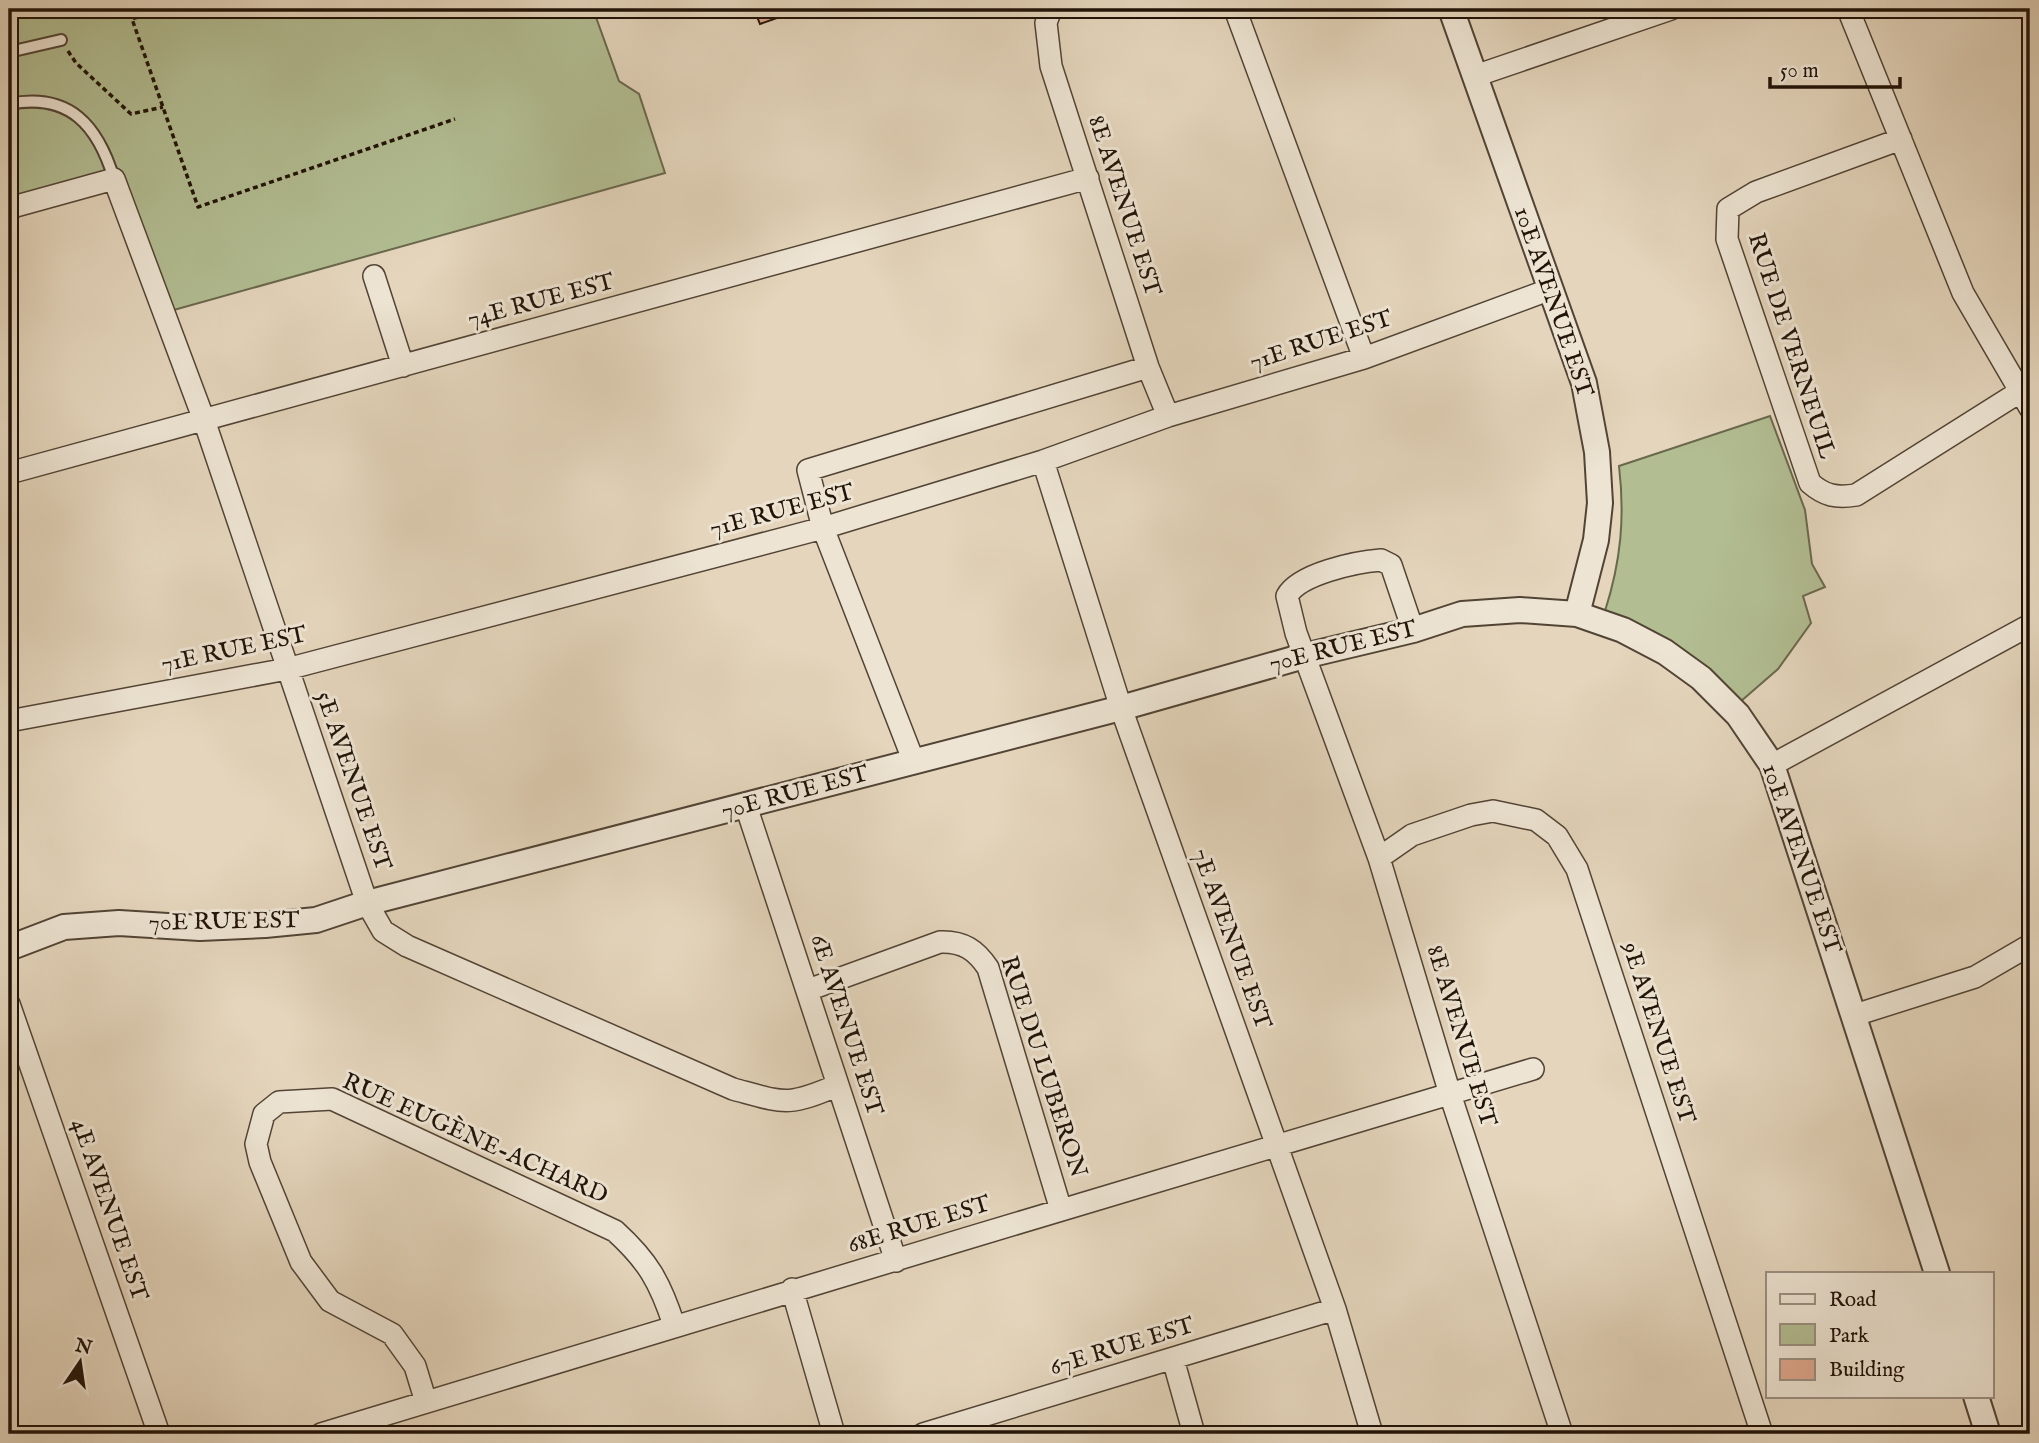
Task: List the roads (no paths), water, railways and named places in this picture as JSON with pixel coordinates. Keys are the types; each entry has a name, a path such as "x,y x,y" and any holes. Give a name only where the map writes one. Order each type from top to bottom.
{"street":[{"name":"8E AVENUE EST","path":"1051,9 1046,23 1051,66 1148,367 1168,416"},
{"path":"1235,9 1364,358"},
{"name":"10E AVENUE EST","path":"1451,9 1584,383 1597,452 1600,503 1596,540 1577,614 1623,631 1665,652 1701,678 1738,715 1772,765 1937,1272"},
{"path":"1475,76 1671,9"},
{"path":"1848,9 1963,293 2026,400"},
{"name":"RUE DE VERNEUIL","path":"1901,139 1756,192 1728,209 1725,223 1727,239 1810,483 1822,494 1840,498 1856,495 2026,400"},
{"name":"74E RUE EST","path":"9,473 1088,178"},
{"path":"9,208 114,179"},
{"name":"5E AVENUE EST","path":"114,179 204,420 367,903 383,931 407,946 733,1089 776,1101 798,1102 838,1085"},
{"path":"374,276 403,366"},
{"name":"71E RUE EST","path":"9,721 287,668 823,528 1043,461 1168,416 1364,358 1551,289"},
{"name":"71E RUE EST","path":"823,528 808,470 1148,367"},
{"name":"7E AVENUE EST","path":"1043,461 1121,708 1335,1309 1371,1434"},
{"path":"823,528 914,762"},
{"name":"8E AVENUE EST","path":"1413,630 1391,565 1381,560 1309,577 1293,585 1287,596 1304,656 1379,858 1450,1094 1562,1434"},
{"name":"70E RUE EST","path":"9,948 64,927 119,923 200,928 316,920 367,903 1121,708 1304,656 1413,630 1462,614 1520,610 1577,614"},
{"path":"1772,765 2030,625"},
{"name":"6E AVENUE EST","path":"746,806 895,1261"},
{"name":"9E AVENUE EST","path":"1379,858 1412,835 1471,815 1493,811 1536,820 1557,836 1577,869 1762,1434"},
{"name":"RUE DU LUBERON","path":"808,990 940,942 956,941 978,953 988,968 1061,1210"},
{"path":"1855,1015 1975,977 2030,945"},
{"name":"4E AVENUE EST","path":"9,1004 159,1434"},
{"name":"68E RUE EST","path":"321,1434 793,1289 895,1261 1532,1069"},
{"name":"RUE EUGÈNE-ACHARD","path":"426,1402 415,1366 392,1334 330,1301 301,1262 256,1144 264,1114 279,1102 332,1099 615,1231 642,1256 662,1288 674,1325"},
{"path":"793,1289 834,1434"},
{"name":"67E RUE EST","path":"923,1434 1335,1309"},
{"path":"1172,1359 1194,1434"},
{"path":"1977,1398 1988,1434"}],"lane":[{"path":"9,52 61,40"},
{"path":"9,104 34,101 74,114 99,138 114,179"}]}
